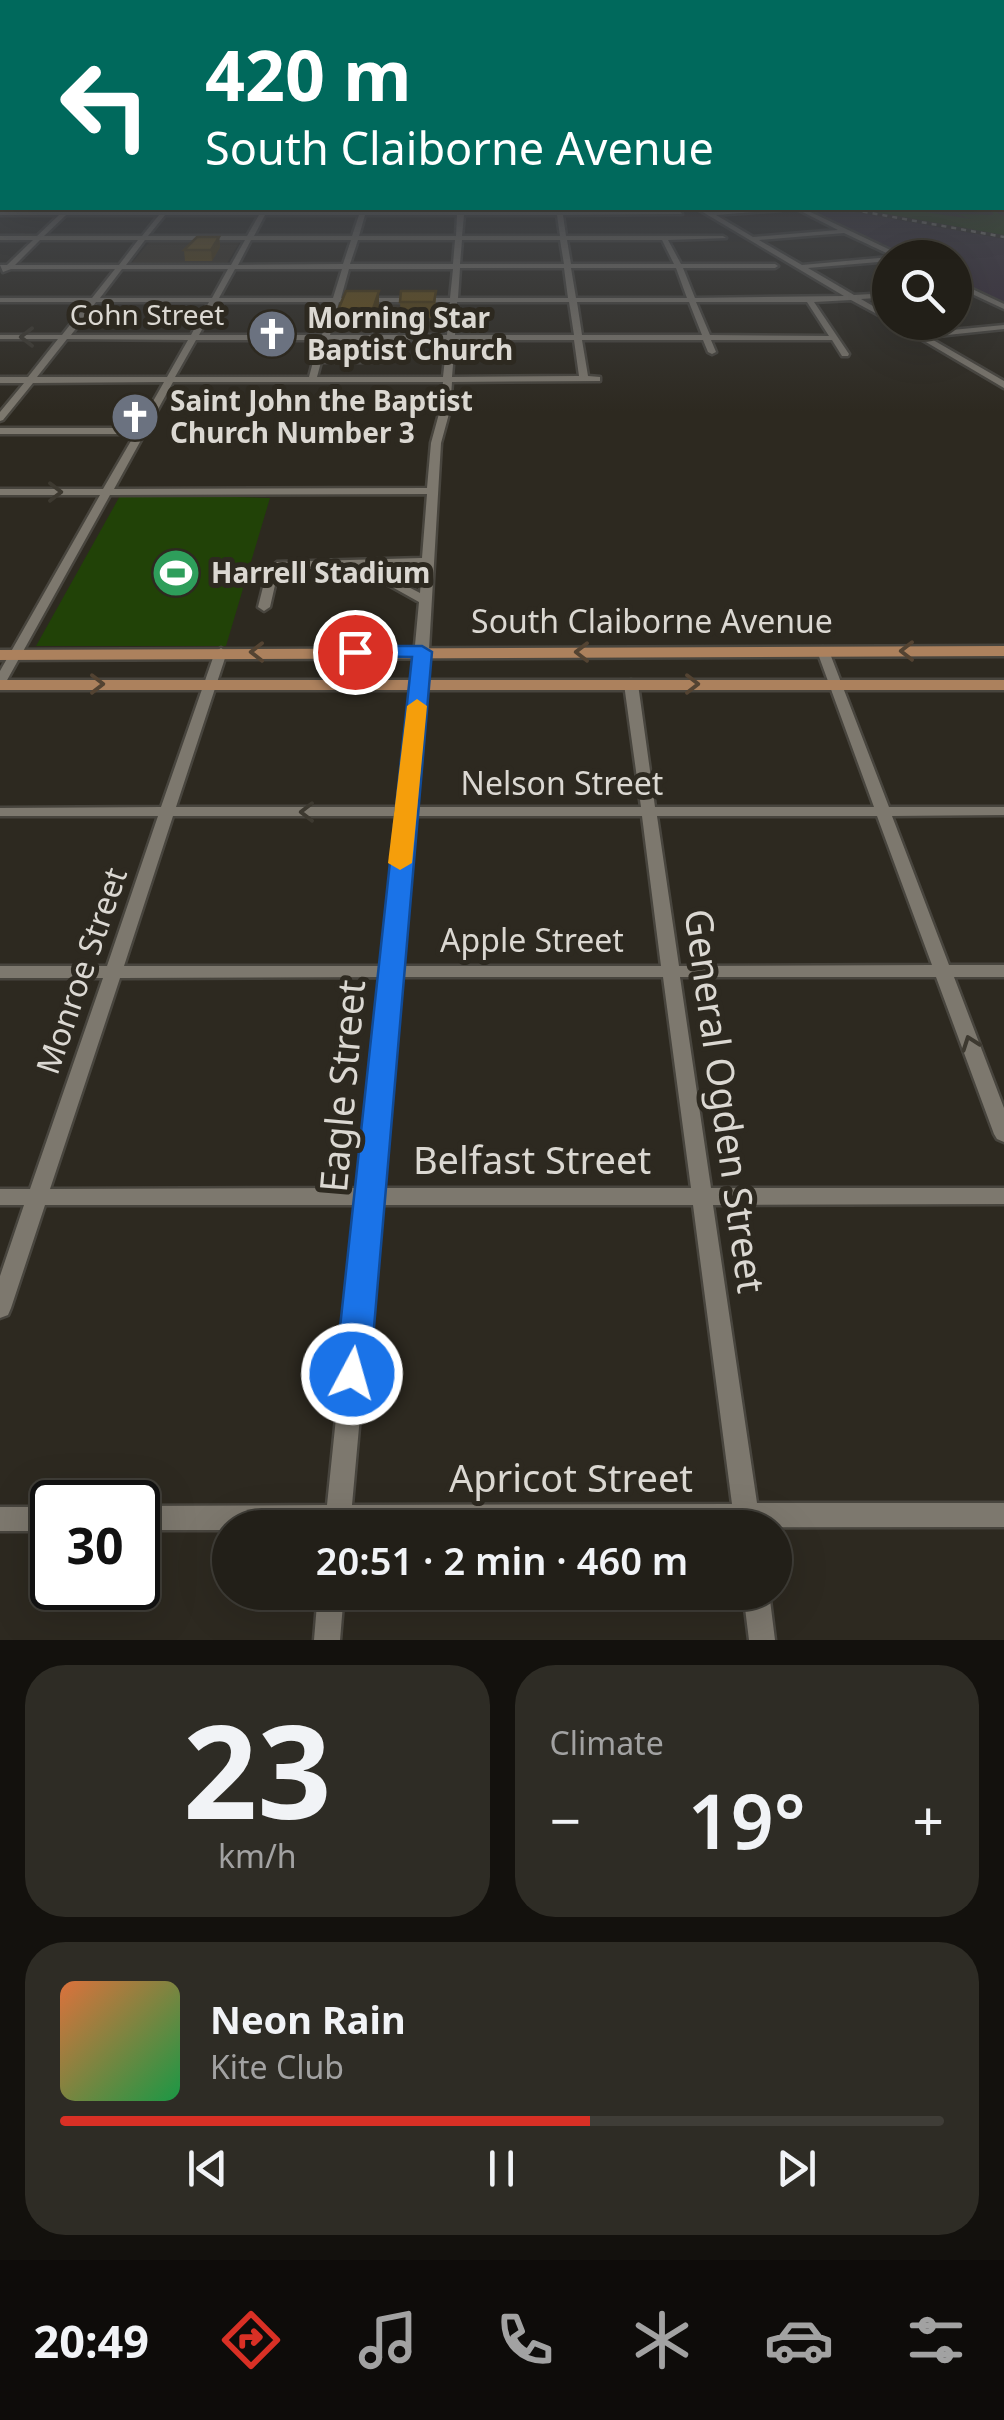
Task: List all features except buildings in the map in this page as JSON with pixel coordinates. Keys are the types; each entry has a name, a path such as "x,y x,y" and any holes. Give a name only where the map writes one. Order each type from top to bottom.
{"main road":[{"name":"South Claiborne Avenue","path":"8,654 1004,651"},
{"name":"South Claiborne Avenue","path":"0,684 1004,684"}],"street":[{"path":"0,418 127,259"},
{"path":"0,684 8,654 109,491 238,259"},
{"path":"312,380 348,259"},
{"path":"447,380 457,259"},
{"path":"567,259 584,380"},
{"path":"675,259 712,352"},
{"path":"786,259 872,309"},
{"path":"801,267 872,261"},
{"path":"0,276 4,267 775,266"},
{"path":"972,292 1004,307"},
{"path":"0,300 810,300 872,296"},
{"path":"810,300 845,354"},
{"path":"972,330 1004,327"},
{"path":"315,360 386,360 392,336"},
{"name":"Cohn Street","path":"0,337 834,338"},
{"path":"926,340 1004,385"},
{"path":"991,378 1004,376"},
{"path":"0,380 597,379"},
{"name":"Eagle Street","path":"339,1510 404,811 420,684 432,491 447,380"},
{"path":"0,431 141,431"},
{"path":"0,492 432,491"},
{"path":"393,561 390,582 424,600"},
{"path":"264,608 273,571 281,564 427,561"},
{"name":"Monroe Street","path":"0,1308 221,652"},
{"path":"823,652 1004,1134"},
{"name":"General Ogden Street","path":"631,684 745,1510"},
{"name":"Nelson Street","path":"0,812 1004,811"},
{"name":"Apple Street","path":"0,972 1004,971"},
{"name":"Belfast Street","path":"0,1197 1004,1196"},
{"name":"Apricot Street","path":"792,1521 1004,1515"},
{"name":"Apricot Street","path":"160,1518 212,1519"},
{"path":"0,1519 30,1519"},
{"path":"327,1640 330,1610"},
{"path":"758,1610 762,1640"}],"shaded area":[{"path":"136,259 230,259 226,265 131,264"},
{"path":"972,259 1004,259 1004,303 972,288"},
{"path":"341,302 445,302 442,334 331,334"}],"green space":[{"name":"Harrell Stadium","path":"121,494 270,498 226,646 36,646"}],"slow traffic":[{"path":"400,863 417,706"}],"place":[{"name":"Morning Star Baptist Church","path":"272,334"},
{"name":"Saint John the Baptist Church Number 3","path":"135,417"},
{"name":"Harrell Stadium","path":"176,573"}],"route":[{"path":"352,1374 422,652 355,652"}]}
